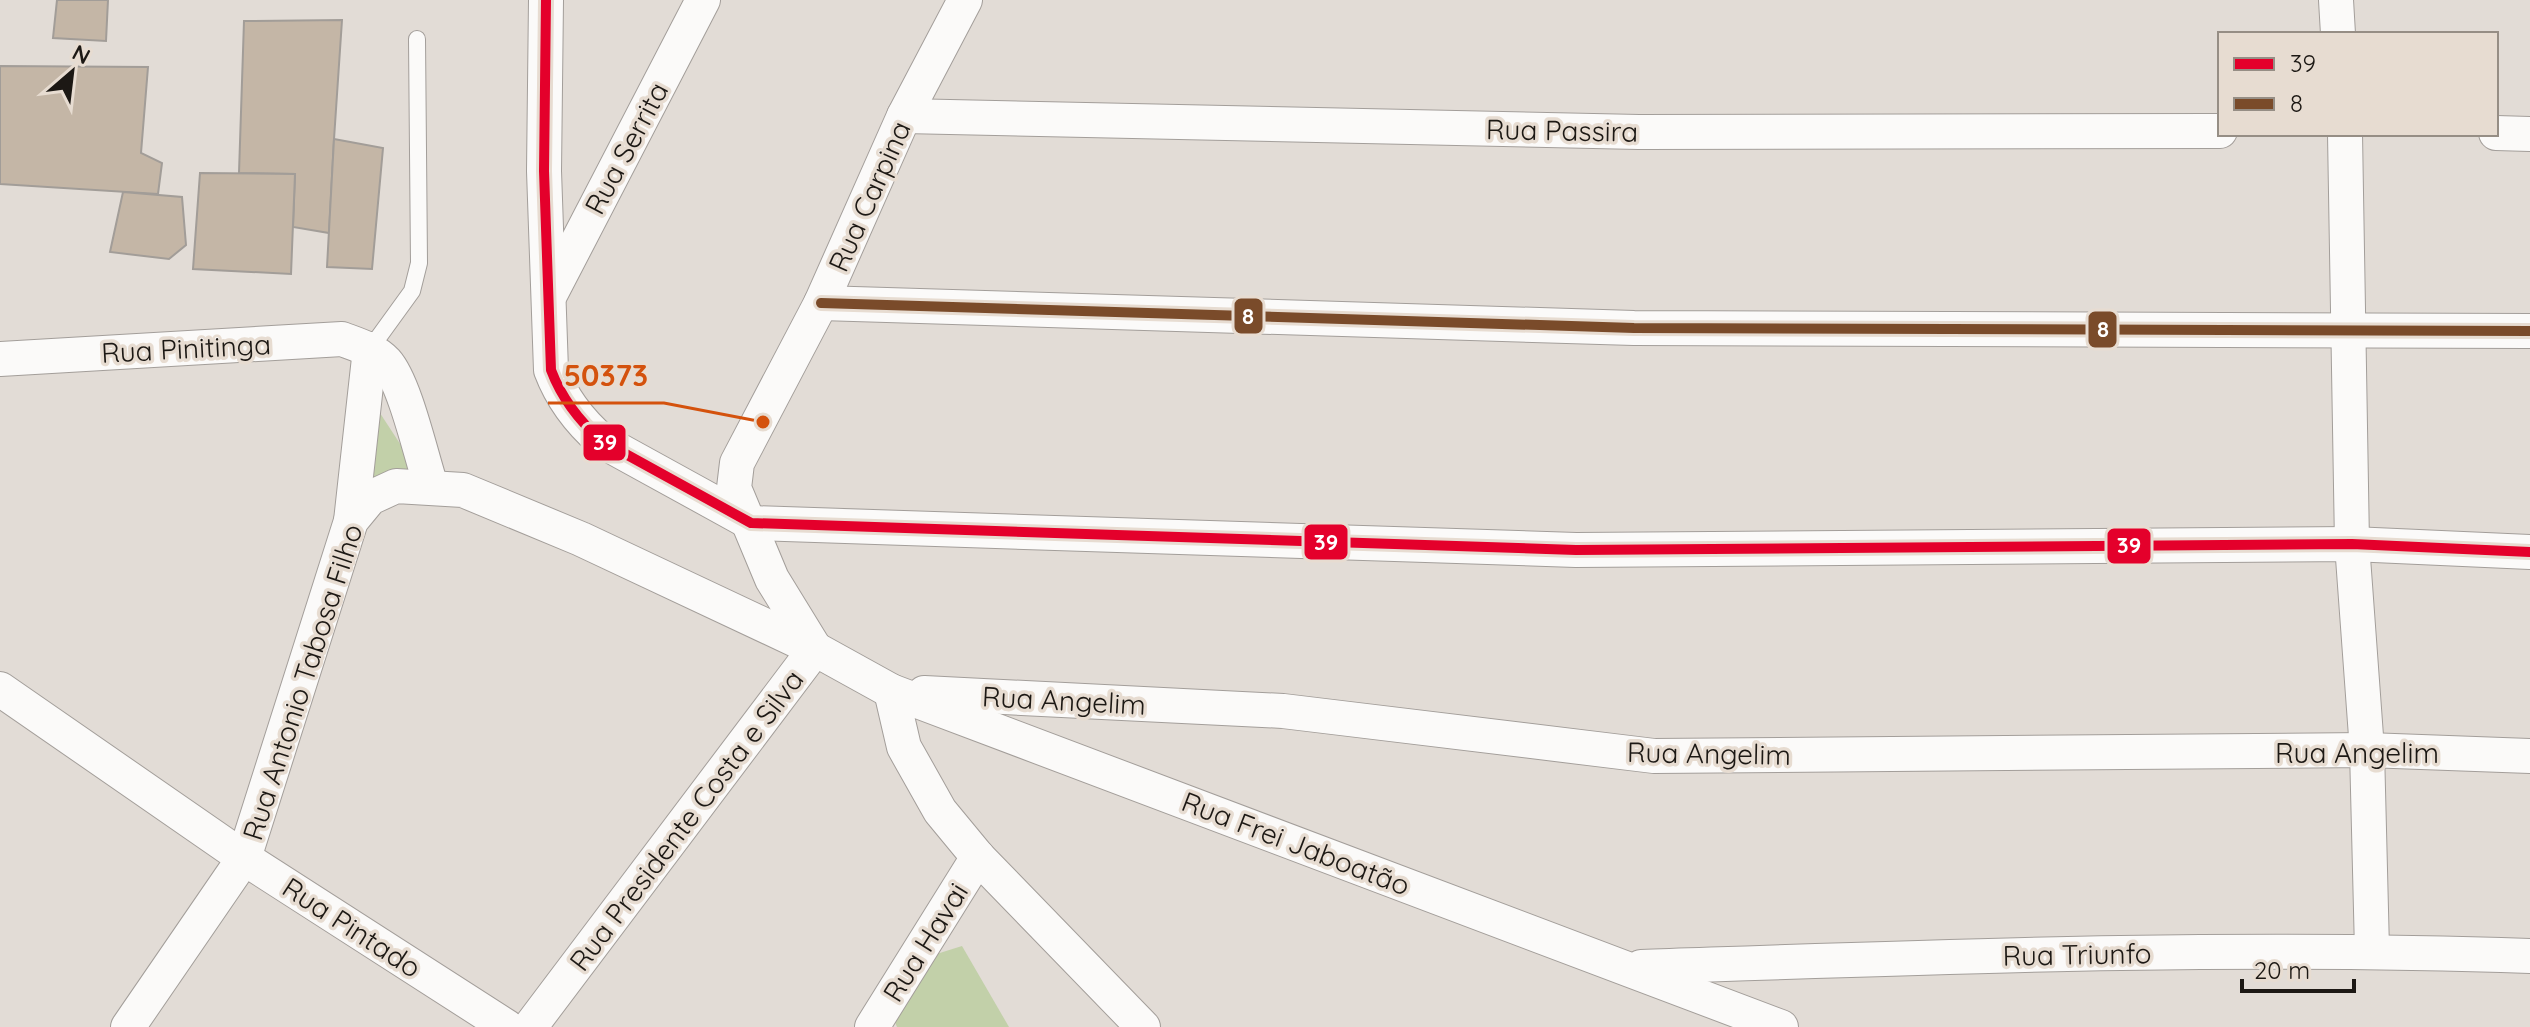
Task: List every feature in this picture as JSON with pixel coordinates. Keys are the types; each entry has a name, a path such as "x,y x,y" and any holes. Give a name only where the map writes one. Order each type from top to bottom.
{"street":[{"path":"546,0 544,171 551,370 559,392 583,424 625,456 751,523 1576,550 2352,544 2530,552"},
{"name":"Rua Serrita","path":"549,297 703,0"},
{"name":"Rua Carpina","path":"751,523 734,488 737,463 821,303 904,116 965,0"},
{"path":"2336,0 2338,32"},
{"name":"Rua Passira","path":"904,116 1639,132 2218,131"},
{"path":"2498,133 2530,134"},
{"path":"2345,136 2352,544 2367,750 2372,950"},
{"path":"821,303 1634,328 2530,331"},
{"name":"Rua Pinitinga","path":"0,359 342,339 370,349"},
{"path":"370,349 387,363 397,382 431,486"},
{"path":"351,521 370,349"},
{"name":"Rua Antonio Tabosa Filho","path":"128,1027 244,858 351,521 370,498 396,486 463,490 581,539 815,649"},
{"name":"Rua Presidente Costa e Silva","path":"530,1027 815,649 772,579 751,523"},
{"name":"Rua Frei Jaboatão","path":"815,649 891,691 1781,1027"},
{"name":"Rua Pintado","path":"0,689 244,858 507,1027"},
{"path":"891,691 904,747 940,811 978,857 1143,1027"},
{"name":"Rua Angelim","path":"891,691 1283,711 1654,756 2367,750 2530,756"},
{"name":"Rua Havai","path":"872,1027 978,857"},
{"name":"Rua Triunfo","path":"1625,967 2034,954 2372,950 2530,956"}],"lane":[{"path":"370,349 412,291 419,263 417,39"}],"green space":[{"path":"376,407 425,482 360,483"},
{"path":"962,946 1009,1027 897,1027 891,1012 927,957"}],"building":[{"path":"57,0 108,0 106,41 53,38"},
{"path":"342,20 329,233 293,227 295,174 239,173 244,21"},
{"path":"0,66 148,67 141,153 162,163 158,194 0,184"},
{"path":"334,139 383,148 372,269 327,267"},
{"path":"200,173 295,174 291,274 193,269"},
{"path":"123,192 182,197 186,245 169,259 110,252"}],"transit line":[{"name":"39","path":"546,0 544,171 551,370 572,409 602,441 751,523 1576,550 2352,544 2530,552"},
{"name":"8","path":"821,303 1634,328 2530,331"}],"place":[{"name":"50373","path":"763,422"}]}
